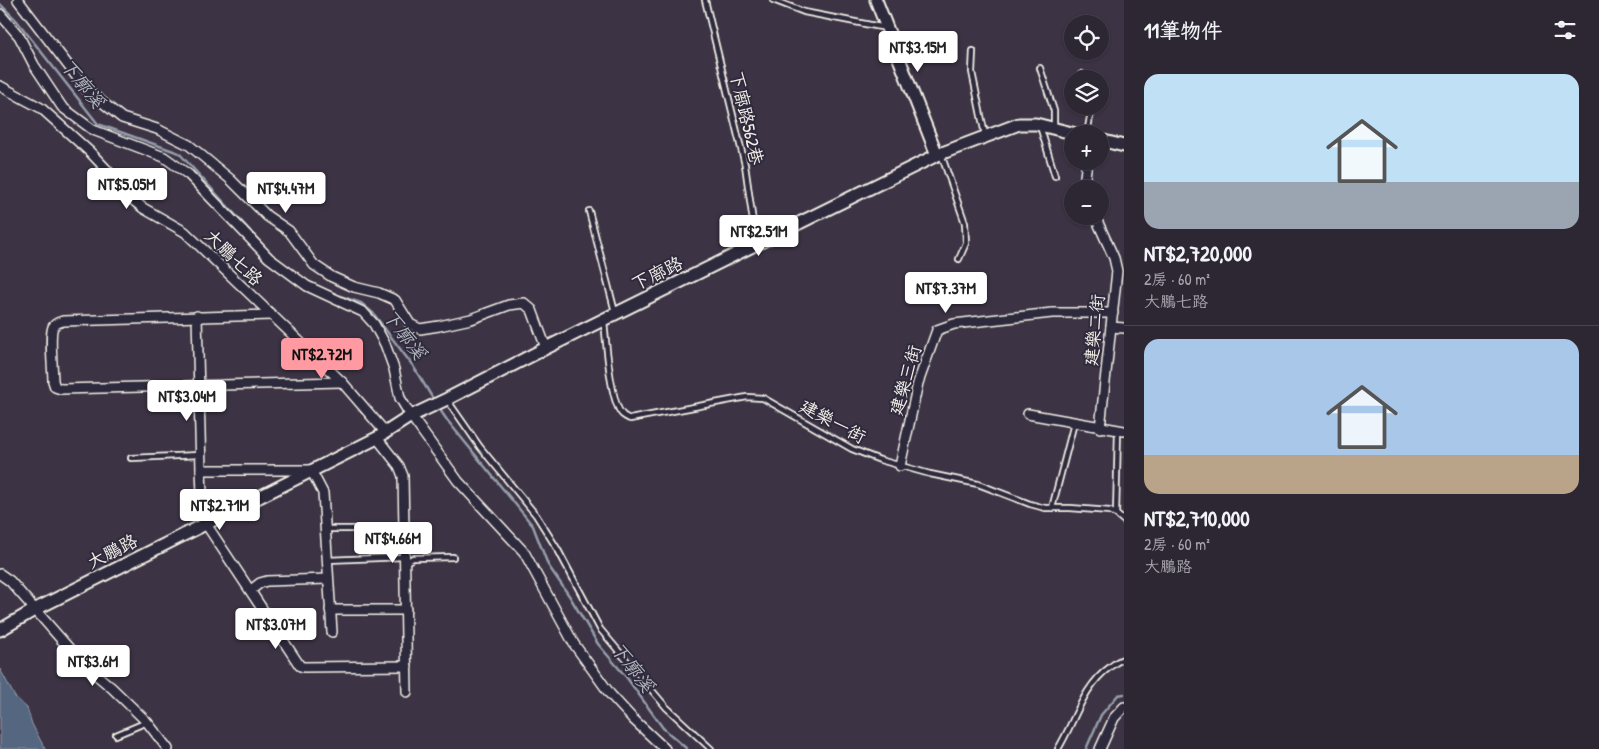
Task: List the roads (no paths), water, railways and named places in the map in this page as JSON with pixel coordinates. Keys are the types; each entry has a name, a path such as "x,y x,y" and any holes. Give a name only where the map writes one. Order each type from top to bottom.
{"street":[{"path":"18,0 87,90 122,118 157,129 189,145 230,179 267,216 289,231 314,265 332,277 354,287 380,293 395,300 410,324 420,329 454,323 509,305 524,303 532,310 546,348"},
{"path":"876,0 939,154"},
{"path":"0,14 19,36 34,65 62,107 93,130 164,156 189,175 269,258 307,286 363,312 374,324 385,344 394,369 400,398 411,416 458,481 524,552 574,644 599,680 633,719 665,749"},
{"name":"大鵬七路","path":"0,86 41,108 90,152 108,171 119,189 143,208 185,232 342,382 382,435 403,476 407,692"},
{"name":"下廍路","path":"428,409 604,319 939,154 1019,124 1040,125 1064,131"},
{"path":"1109,142 1124,146"},
{"name":"建樂二街","path":"1098,225 1116,264 1117,271 1100,428"},
{"name":"建樂三街","path":"900,466 918,383 937,330 954,324 1052,313 1113,313"},
{"path":"271,315 63,321 53,327 53,381 55,386 61,389 342,382"},
{"path":"197,316 200,455 203,516 206,524 300,666 406,666"},
{"path":"1111,327 1124,328"},
{"name":"大鵬路","path":"0,630 36,609 382,435 411,416 428,409"},
{"path":"1028,414 1121,431"},
{"path":"201,470 311,470 323,493 332,632"},
{"path":"0,574 10,580 81,662 112,688 146,722 168,749"},
{"path":"250,590 266,581 328,579"},
{"path":"330,610 406,610"},
{"path":"1100,749 1114,718 1124,708"}],"lane":[{"name":"下廍路562巷","path":"705,0 745,165 756,244"},
{"path":"774,0 804,12 886,28"},
{"path":"973,51 972,72 986,136"},
{"path":"1040,68 1054,111 1054,128"},
{"path":"1040,125 1055,176"},
{"path":"939,154 965,223 966,243 959,259"},
{"path":"588,212 615,314"},
{"name":"建樂一街","path":"604,319 611,383 622,415 630,419 747,397 763,398 852,449 880,460 930,474 978,484 1045,508 1102,510 1116,514"},
{"path":"447,399 480,446 536,515 558,550 600,629 666,707 711,749"},
{"path":"1052,508 1074,423"},
{"path":"1121,431 1116,514 1124,521"},
{"path":"131,458 200,455"},
{"path":"325,529 405,529"},
{"path":"327,560 405,560 453,557"},
{"path":"1058,749 1085,695 1100,674 1124,659"},
{"path":"116,735 146,722"}],"water":[{"path":"0,669 15,697 27,708 32,724 45,749 0,749"}],"waterway":[{"name":"下廓溪","path":"0,4 17,21 98,124 179,153 275,258"},
{"name":"下廓溪","path":"337,295 361,303 373,313 413,366 435,402"},
{"name":"下廓溪","path":"438,407 533,526 548,565 598,644 627,678 663,728 687,749"},
{"name":"下廓溪","path":"1086,749 1101,715 1118,695 1124,694"}]}
